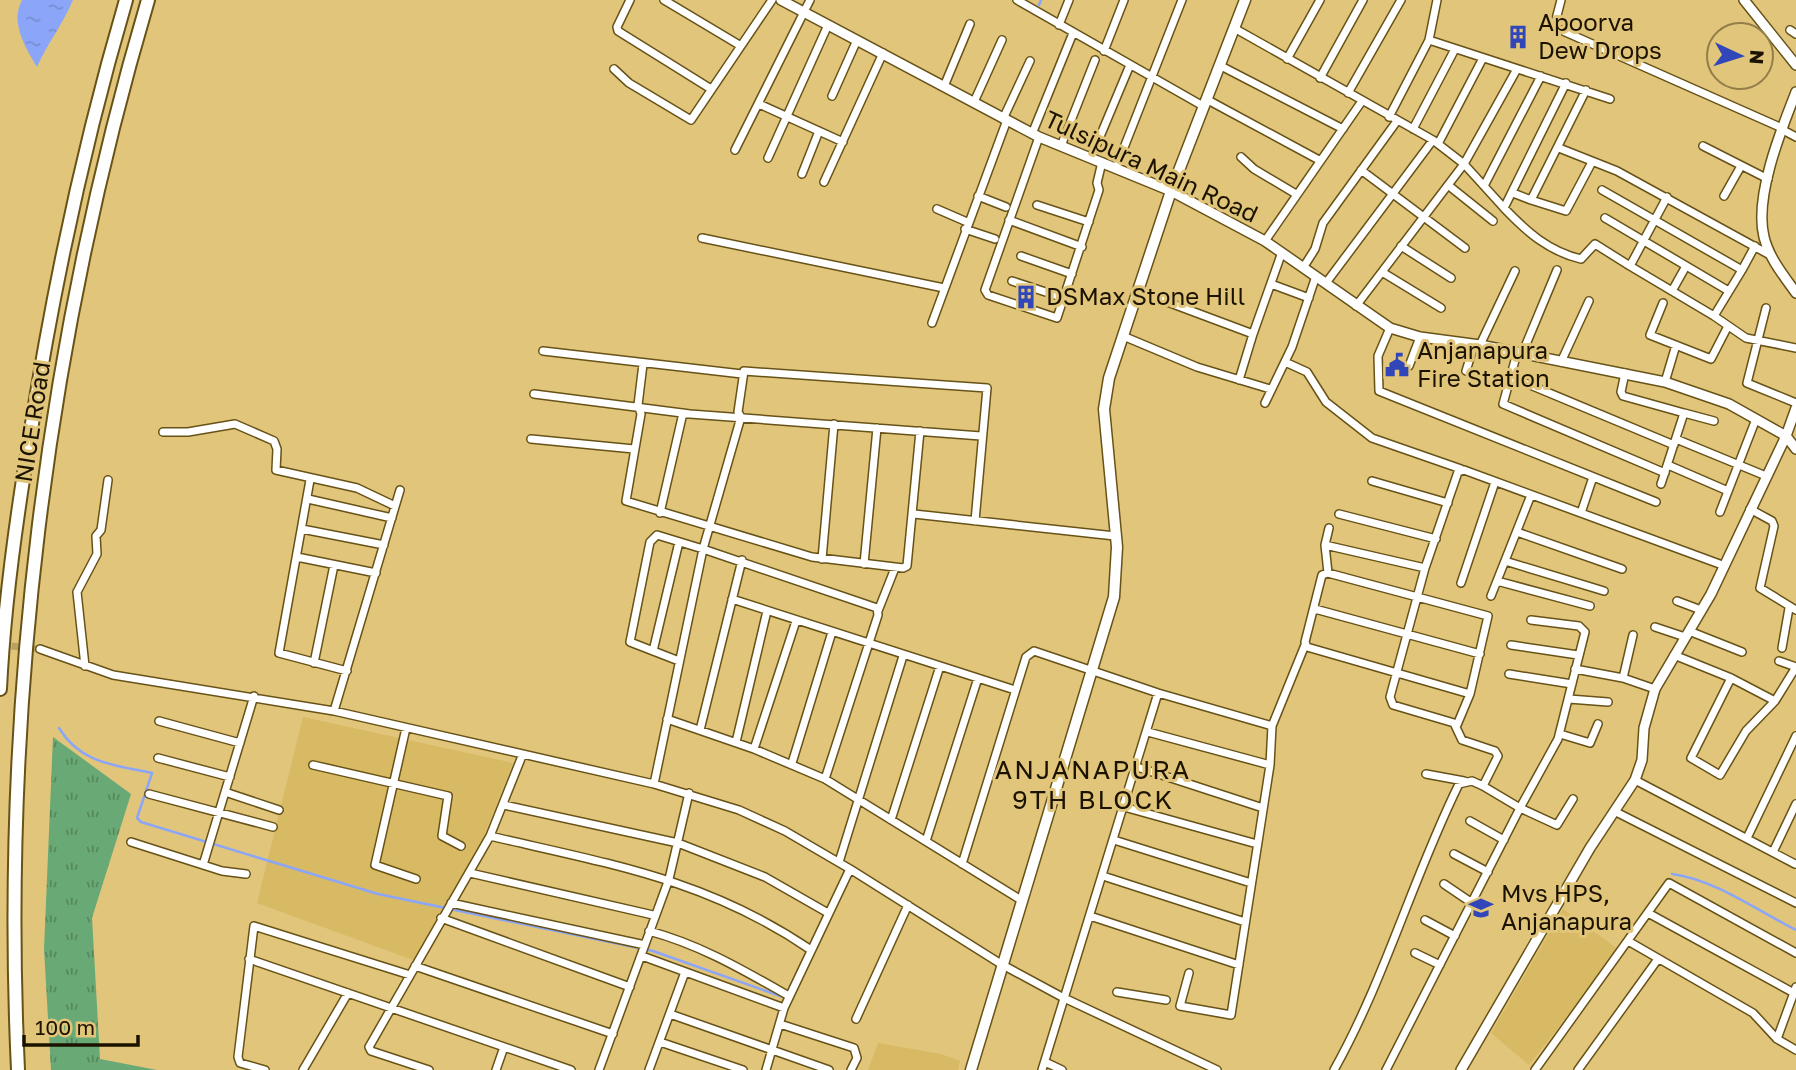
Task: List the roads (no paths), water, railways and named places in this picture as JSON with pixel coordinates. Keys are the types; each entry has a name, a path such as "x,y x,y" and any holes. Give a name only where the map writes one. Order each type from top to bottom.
{"highway":[{"name":"NICE Road","path":"0,689 16,525 38,381 90,127 125,0"},
{"name":"NICE Road","path":"18,1070 15,948 18,804 29,608 44,486 82,262 130,61 148,0"}],"main road":[{"path":"971,1070 1114,597 1115,536 1104,409 1109,378 1171,191 1245,0"}],"street":[{"path":"630,0 617,27 618,31 711,89"},
{"path":"664,0 741,46"},
{"path":"614,69 629,83 688,120 695,117 772,0"},
{"name":"Tulsipura Main Road","path":"781,0 945,84 1035,135 1171,191 1265,241 1390,328 1420,337 1477,345 1665,382 1720,401 1786,436"},
{"path":"736,150 810,0"},
{"path":"1017,0 1130,65 1319,160"},
{"path":"1059,25 1069,0"},
{"path":"1104,51 1124,0"},
{"path":"1116,168 1182,0"},
{"path":"1287,59 1320,0"},
{"path":"1320,78 1363,0"},
{"path":"1348,93 1401,0"},
{"path":"1303,268 1315,249 1323,223 1393,119 1429,40 1437,0"},
{"path":"1560,0 1554,27 1796,137"},
{"path":"1744,0 1796,65"},
{"path":"945,84 970,24"},
{"path":"768,158 828,25"},
{"path":"1234,28 1436,142 1464,164 1530,235 1551,249 1581,259 1595,244 1755,341 1796,348"},
{"path":"1073,33 1035,135 986,294 1056,319 1099,190 1097,183 1102,162"},
{"path":"832,96 857,40"},
{"path":"974,102 1002,40"},
{"path":"1429,40 1610,99"},
{"path":"1413,129 1455,49"},
{"path":"824,182 883,53"},
{"path":"1326,283 1393,192 1436,142 1483,58"},
{"path":"1061,146 1095,60"},
{"path":"932,323 1005,120 1030,61"},
{"path":"1091,158 1130,65"},
{"path":"1219,65 1343,129"},
{"path":"1356,306 1464,164 1517,69"},
{"path":"1484,186 1541,76"},
{"path":"1504,208 1566,83"},
{"path":"1531,200 1586,90"},
{"path":"1796,92 1772,153 1763,227 1770,255 1796,293"},
{"path":"1265,241 1362,102"},
{"path":"759,104 843,142"},
{"path":"802,174 819,131"},
{"path":"1703,146 1768,179"},
{"path":"1559,148 1667,197 1770,255"},
{"path":"1241,157 1254,169 1296,194"},
{"path":"1513,193 1566,211 1592,162"},
{"path":"1724,197 1741,166"},
{"path":"1361,170 1465,248"},
{"path":"1448,185 1493,221"},
{"path":"1602,190 1742,270"},
{"path":"978,196 1006,207"},
{"path":"1630,265 1667,197"},
{"path":"1037,205 1089,222"},
{"path":"937,209 995,239"},
{"path":"1605,218 1727,290"},
{"path":"1009,220 1082,247"},
{"path":"702,238 943,288"},
{"path":"1401,246 1451,278"},
{"path":"1714,316 1755,246"},
{"path":"1238,380 1282,252"},
{"path":"1021,256 1072,274"},
{"path":"1671,290 1686,266"},
{"path":"1557,270 1520,353 1503,404 1728,491"},
{"path":"1466,371 1515,271"},
{"path":"1382,272 1441,307"},
{"path":"1265,403 1285,362 1316,276"},
{"path":"1012,281 1064,298"},
{"path":"1271,284 1309,298"},
{"path":"1138,291 1252,334"},
{"path":"1562,362 1589,300"},
{"path":"1663,303 1650,335 1676,345 1713,358 1728,326"},
{"path":"1461,1070 1590,848 1616,813 1635,780 1642,760 1644,728 1655,689 1725,566 1786,436 1796,406 1747,383 1755,341 1766,308"},
{"path":"1390,328 1378,356 1379,391 1657,502"},
{"path":"1123,336 1197,367 1270,389"},
{"path":"1409,366 1420,337"},
{"path":"1665,382 1676,345"},
{"path":"543,351 742,374 748,370 984,386 988,392 981,436 975,521"},
{"path":"1285,362 1307,372 1326,402 1371,438 1725,566"},
{"path":"643,364 638,405 641,414 626,501 709,528 822,559 895,568 903,568 910,562 920,431"},
{"path":"1625,373 1621,392 1623,396 1714,421"},
{"path":"654,784 703,549 741,417 738,412 742,374"},
{"path":"1511,377 1766,476"},
{"path":"534,394 638,405 683,413 981,436"},
{"path":"660,513 683,413"},
{"path":"1661,484 1684,413"},
{"path":"1720,512 1756,419"},
{"path":"163,432 188,432 235,424 274,442 277,449 276,470 310,480 357,488 395,506"},
{"path":"822,559 834,424"},
{"path":"864,564 877,428"},
{"path":"1786,436 1796,449"},
{"path":"531,439 634,449"},
{"path":"1458,725 1393,705 1390,696 1425,568 1461,469"},
{"path":"1581,513 1593,477"},
{"path":"85,666 77,592 97,554 96,536 101,530 108,480"},
{"path":"310,480 279,653 347,671"},
{"path":"1372,481 1448,503"},
{"path":"1461,583 1495,482"},
{"path":"334,711 400,490"},
{"path":"1491,596 1531,495"},
{"path":"308,499 392,518"},
{"path":"1750,509 1772,521 1774,526 1760,588 1792,609 1782,648"},
{"path":"914,514 1115,536"},
{"path":"1339,514 1436,539"},
{"path":"1328,573 1325,545 1329,528"},
{"path":"302,529 384,545"},
{"path":"1517,532 1622,569"},
{"path":"679,661 630,642 629,639 650,542 657,535 742,560 875,605 878,611"},
{"path":"653,651 679,542"},
{"path":"1325,545 1425,568"},
{"path":"297,557 376,573"},
{"path":"700,730 742,560"},
{"path":"1505,561 1604,591"},
{"path":"314,663 334,565"},
{"path":"825,779 878,611 895,568"},
{"path":"1189,973 1180,1006 1231,1015 1270,765 1272,726 1305,645 1322,575 1328,573 1488,616 1470,694 1458,725 1462,740 1497,753 1483,786"},
{"path":"1497,581 1590,606"},
{"path":"732,599 1015,690"},
{"path":"1677,601 1701,610"},
{"path":"1315,609 1480,654"},
{"path":"736,742 766,611"},
{"path":"1386,1070 1560,734 1585,632 1579,626 1531,620"},
{"path":"754,749 796,621"},
{"path":"1655,627 1687,634 1742,652"},
{"path":"792,763 832,632"},
{"path":"1623,678 1633,635"},
{"path":"1305,645 1470,694"},
{"path":"1511,645 1578,655"},
{"path":"40,649 74,659 85,666 133,679 254,696 334,711 654,784 739,810 785,831 839,862 1001,964 1062,997 1217,1070"},
{"path":"962,864 1026,657 1034,651 1158,693 1272,726"},
{"path":"1674,655 1731,678 1775,701"},
{"path":"839,862 903,656"},
{"path":"1731,678 1691,758 1718,774 1721,774 1746,731 1775,701 1796,667 1779,661"},
{"path":"891,820 940,666"},
{"path":"1575,669 1623,678 1655,689"},
{"path":"1509,674 1572,684"},
{"path":"926,841 978,678"},
{"path":"1062,1070 1043,1066 1062,997 1103,876 1158,693"},
{"path":"204,865 254,696"},
{"path":"1569,699 1608,702"},
{"path":"667,719 792,763 825,779 1021,900"},
{"path":"159,721 240,743"},
{"path":"1560,734 1590,743 1598,724"},
{"path":"406,727 375,865 416,879"},
{"path":"1148,732 1270,765"},
{"path":"1747,838 1796,736"},
{"path":"429,1070 369,1051 490,836 522,756"},
{"path":"158,758 230,777"},
{"path":"313,765 448,796 442,836 461,846"},
{"path":"1137,767 1263,808"},
{"path":"1426,774 1483,786 1552,825 1557,825 1573,799"},
{"path":"1635,780 1795,863"},
{"path":"1334,1070 1374,987 1433,837 1459,784 1464,781"},
{"path":"225,792 279,810"},
{"path":"599,1070 642,956 653,915 669,879 689,793"},
{"path":"149,794 273,827"},
{"path":"1773,852 1796,804"},
{"path":"504,805 678,843 765,877 828,913"},
{"path":"1124,807 1257,844"},
{"path":"1616,813 1796,903"},
{"path":"1470,821 1504,840"},
{"path":"490,836 669,879 719,897 774,925 811,950"},
{"path":"1114,840 1251,883"},
{"path":"131,842 204,865 246,874"},
{"path":"1454,854 1488,872"},
{"path":"766,1070 789,996 850,869"},
{"path":"470,873 653,915"},
{"path":"1103,876 1245,922"},
{"path":"1535,1070 1669,883 1796,953"},
{"path":"1444,884 1472,903"},
{"path":"451,903 645,945"},
{"path":"856,1019 908,905"},
{"path":"1648,913 1795,990 1777,1039"},
{"path":"1090,916 1238,965"},
{"path":"442,918 630,987"},
{"path":"1425,920 1455,936"},
{"path":"265,1070 240,1063 237,1057 253,927 257,926 410,975"},
{"path":"649,931 688,942 718,955 789,996"},
{"path":"1628,941 1753,1013 1777,1039 1796,1049"},
{"path":"1415,953 1440,965"},
{"path":"642,956 784,1009"},
{"path":"249,959 571,1070"},
{"path":"1578,1070 1658,959"},
{"path":"415,966 612,1034"},
{"path":"652,1069 685,972"},
{"path":"1117,992 1166,1000"},
{"path":"303,1070 348,993"},
{"path":"670,1014 829,1070"},
{"path":"780,1024 854,1048 857,1058 851,1070"},
{"path":"660,1042 743,1070"},
{"path":"496,1070 504,1047"}],"water":[{"path":"22,0 73,0 37,67 18,26"}],"waterway":[{"path":"1039,5 1041,0"},
{"path":"59,728 68,740 88,756 112,765 152,773 137,818 141,822 378,894 653,951 783,997"},
{"path":"1672,874 1720,889 1796,930"}],"tunnel":[{"path":"1,645 40,649"}],"place":[{"name":"Apoorva Dew Drops","path":"1518,37"},
{"name":"DSMax Stone Hill","path":"1026,297"},
{"name":"Anjanapura Fire Station","path":"1397,365"},
{"name":"Mvs HPS, Anjanapura","path":"1481,908"}],"district":[{"name":"ANJANAPURA 9TH BLOCK","path":"1093,785"}]}
